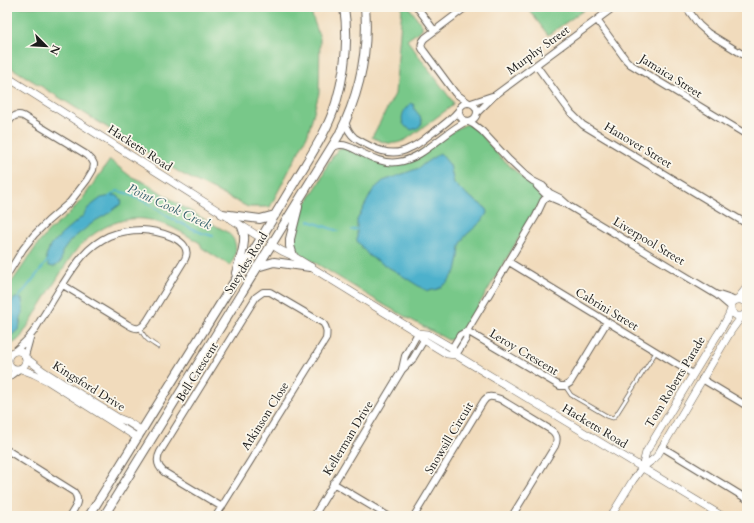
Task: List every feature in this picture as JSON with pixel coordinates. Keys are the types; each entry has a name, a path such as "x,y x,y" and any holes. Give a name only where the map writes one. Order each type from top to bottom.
{"main road":[{"name":"Sneydes Road","path":"89,516 261,238 326,127 336,104 346,53 346,24 344,7"},
{"name":"Sneydes Road","path":"104,516 272,245 331,148 345,122 354,101 360,77 365,43 365,7"},
{"path":"293,256 290,246 290,239 303,193"},
{"path":"222,214 260,219 275,215"},
{"path":"233,283 244,240 245,232 242,227"},
{"path":"261,238 272,245"},
{"path":"258,267 274,262 310,267"},
{"path":"140,434 150,440"}],"street":[{"path":"416,7 434,30"},
{"path":"466,7 423,39 421,44 422,48 455,93 460,109 460,117 467,121"},
{"name":"Murphy Street","path":"478,114 494,96 614,7"},
{"path":"686,7 699,25 708,33 747,57"},
{"name":"Jamaica Street","path":"597,20 626,60 635,67 747,135"},
{"name":"Hanover Street","path":"536,65 571,113 583,125 747,224"},
{"name":"Hacketts Road","path":"7,77 261,238"},
{"path":"331,148 338,145 347,146 378,160 391,162 411,159 455,128 474,119 478,114 476,108 455,93"},
{"name":"Murphy Street","path":"470,103 494,96"},
{"path":"345,122 352,136 355,138 379,150 388,153 396,153 415,146 452,118 463,104 470,103"},
{"name":"Liverpool Street","path":"478,114 478,120 482,131"},
{"path":"7,125 14,116 23,116 87,155 94,164 91,173 82,188 64,208 34,235 23,249 7,275"},
{"name":"Liverpool Street","path":"467,121 482,131 509,160 533,181 542,186 549,196 560,198 569,206 733,304"},
{"path":"456,355 466,339 467,331 540,208 549,196"},
{"path":"20,369 12,369 7,363 8,356 30,336 79,260 88,250 104,238 131,231 143,230 161,233 181,243 186,247 188,254 145,324 140,327 131,327 63,285"},
{"name":"Hacketts Road","path":"272,245 293,256 722,516"},
{"name":"Cabrini Street","path":"509,262 693,374"},
{"name":"Tom Roberts Parade","path":"642,468 646,452 729,316 733,304 747,287"},
{"name":"Bell Crescent","path":"222,507 162,470 158,466 157,461 160,452 254,300 260,293 265,291 273,293 323,323 326,327"},
{"path":"745,315 737,316 731,311 733,304 742,300 745,301 747,305"},
{"name":"Tom Roberts Parade","path":"611,516 642,468 655,458 662,448 731,331 745,315"},
{"name":"Leroy Crescent","path":"467,331 560,386 565,386 570,384 607,322"},
{"name":"Atkinson Close","path":"216,516 326,339 326,327"},
{"path":"450,351 460,335 467,331"},
{"name":"Kellerman Drive","path":"402,370 406,356 418,333"},
{"path":"7,378 25,365 30,336"},
{"name":"Kellerman Drive","path":"314,516 402,370 412,360 426,337"},
{"path":"12,351 21,352 26,357"},
{"name":"Kingsford Drive","path":"26,357 43,371 118,418 140,434"},
{"name":"Kingsford Drive","path":"20,369 48,381 140,434"},
{"path":"702,379 747,406"},
{"name":"Snowsill Circuit","path":"414,516 484,400 491,396 500,399 551,430 556,434 557,438 555,446 512,516"},
{"path":"662,448 747,499"},
{"path":"7,450 75,493 78,502 70,516"},
{"path":"334,483 388,516"}],"lane":[{"path":"140,327 146,339 158,346"},
{"path":"565,386 571,395 613,418 656,352"}],"green space":[{"path":"7,7 309,7 320,38 319,93 308,134 270,207 248,207 182,174 7,65"},
{"path":"402,7 409,7 422,25 422,29 407,40 453,102 452,106 407,139 398,143 390,143 372,137 395,94"},
{"path":"533,7 588,7 548,35 529,10"},
{"path":"467,124 476,128 498,155 540,191 542,195 541,201 470,320 454,339 448,340 384,305 301,254 295,247 292,240 300,212 319,183 328,163 338,149 343,147 399,164"},
{"path":"110,160 130,176 148,184 181,206 227,232 234,240 236,247 235,256 231,265 202,248 200,243 187,235 159,222 134,219 114,223 87,239 80,246 67,263 21,337 12,344 7,343 7,289 38,244 49,231 69,214 83,198"}],"water":[{"path":"411,103 414,105 422,123 419,127 412,130 406,127 402,121 404,111"},
{"path":"440,153 450,165 454,183 463,192 486,208 487,213 482,221 464,237 460,246 456,271 448,282 438,289 428,291 369,256 357,241 357,220 373,190 383,181 419,168"},
{"path":"116,195 120,198 122,203 95,221 71,240 62,252 61,262 54,267 49,266 46,257 50,246 83,216 88,208 101,198"},
{"path":"15,298 22,299 23,309 19,329 12,335 7,336 7,308"}],"waterway":[{"name":"Point Cook Creek","path":"109,197 117,191 126,193 148,203 170,218 202,233 213,236"},
{"name":"Point Cook Creek","path":"309,221 338,231"},
{"name":"Point Cook Creek","path":"352,230 357,229"},
{"name":"Point Cook Creek","path":"16,301 49,259"}]}
